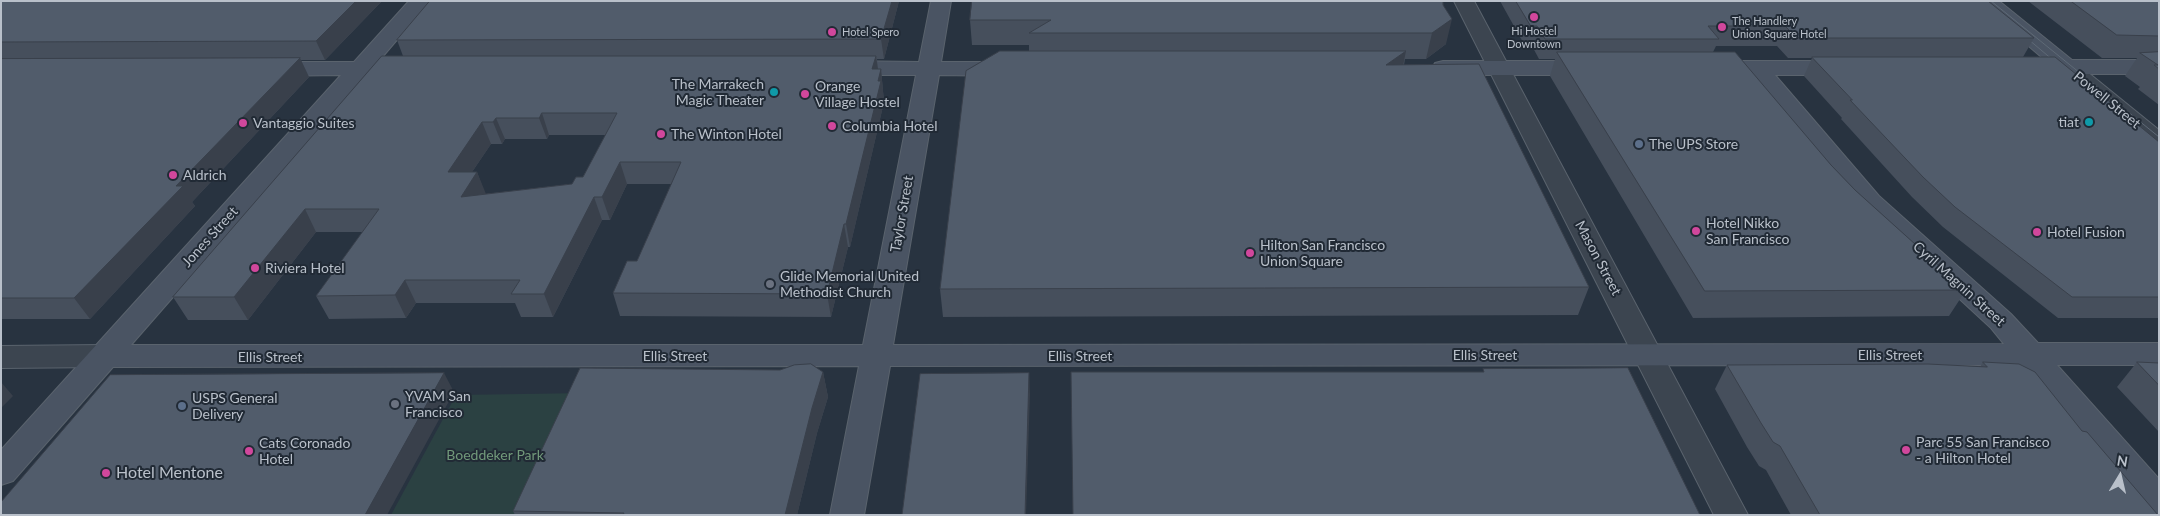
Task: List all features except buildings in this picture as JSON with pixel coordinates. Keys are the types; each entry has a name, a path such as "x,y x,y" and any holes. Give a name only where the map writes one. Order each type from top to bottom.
{"main road":[{"name":"Jones Street","path":"1,472 420,1"},
{"name":"Taylor Street","path":"847,515 942,1"},
{"name":"Powell Street","path":"1986,1 2067,67"},
{"path":"2007,67 2159,67"},
{"path":"246,69 428,68"},
{"path":"816,68 1024,69"},
{"path":"1418,68 1614,68"},
{"path":"1690,68 1863,68"},
{"name":"Cyril Magnin Street","path":"1757,68 1870,202 1906,237 1982,303 2031,354 2159,502"},
{"name":"Ellis Street","path":"104,356 2159,354"}],"street":[{"name":"Mason Street","path":"1464,1 1731,515"},
{"name":"Powell Street","path":"2067,67 2159,142"},
{"name":"Ellis Street","path":"1,357 104,356"}],"green space":[{"name":"Boeddeker Park","path":"589,393 535,515 391,515 456,395"}],"tram line":[{"path":"1991,1 2159,137"},
{"path":"2022,34 2060,66"}],"place":[{"name":"Hi Hostel Downtown","path":"1534,17"},
{"name":"The Handlery Union Square Hotel","path":"1722,27"},
{"name":"Hotel Spero","path":"832,32"},
{"name":"The Marrakech Magic Theater","path":"774,92"},
{"name":"Orange Village Hostel","path":"805,94"},
{"name":"tiat","path":"2089,122"},
{"name":"Vantaggio Suites","path":"243,123"},
{"name":"Columbia Hotel","path":"832,126"},
{"name":"The Winton Hotel","path":"661,134"},
{"name":"The UPS Store","path":"1639,144"},
{"name":"Aldrich","path":"173,175"},
{"name":"Hotel Nikko San Francisco","path":"1696,231"},
{"name":"Hotel Fusion","path":"2037,232"},
{"name":"Hilton San Francisco Union Square","path":"1250,253"},
{"name":"Riviera Hotel","path":"255,268"},
{"name":"Glide Memorial United Methodist Church","path":"770,284"},
{"name":"YVAM San Francisco","path":"395,404"},
{"name":"USPS General Delivery","path":"182,406"},
{"name":"Parc 55 San Francisco - a Hilton Hotel","path":"1906,450"},
{"name":"Cats Coronado Hotel","path":"249,451"},
{"name":"Hotel Mentone","path":"106,473"}]}
